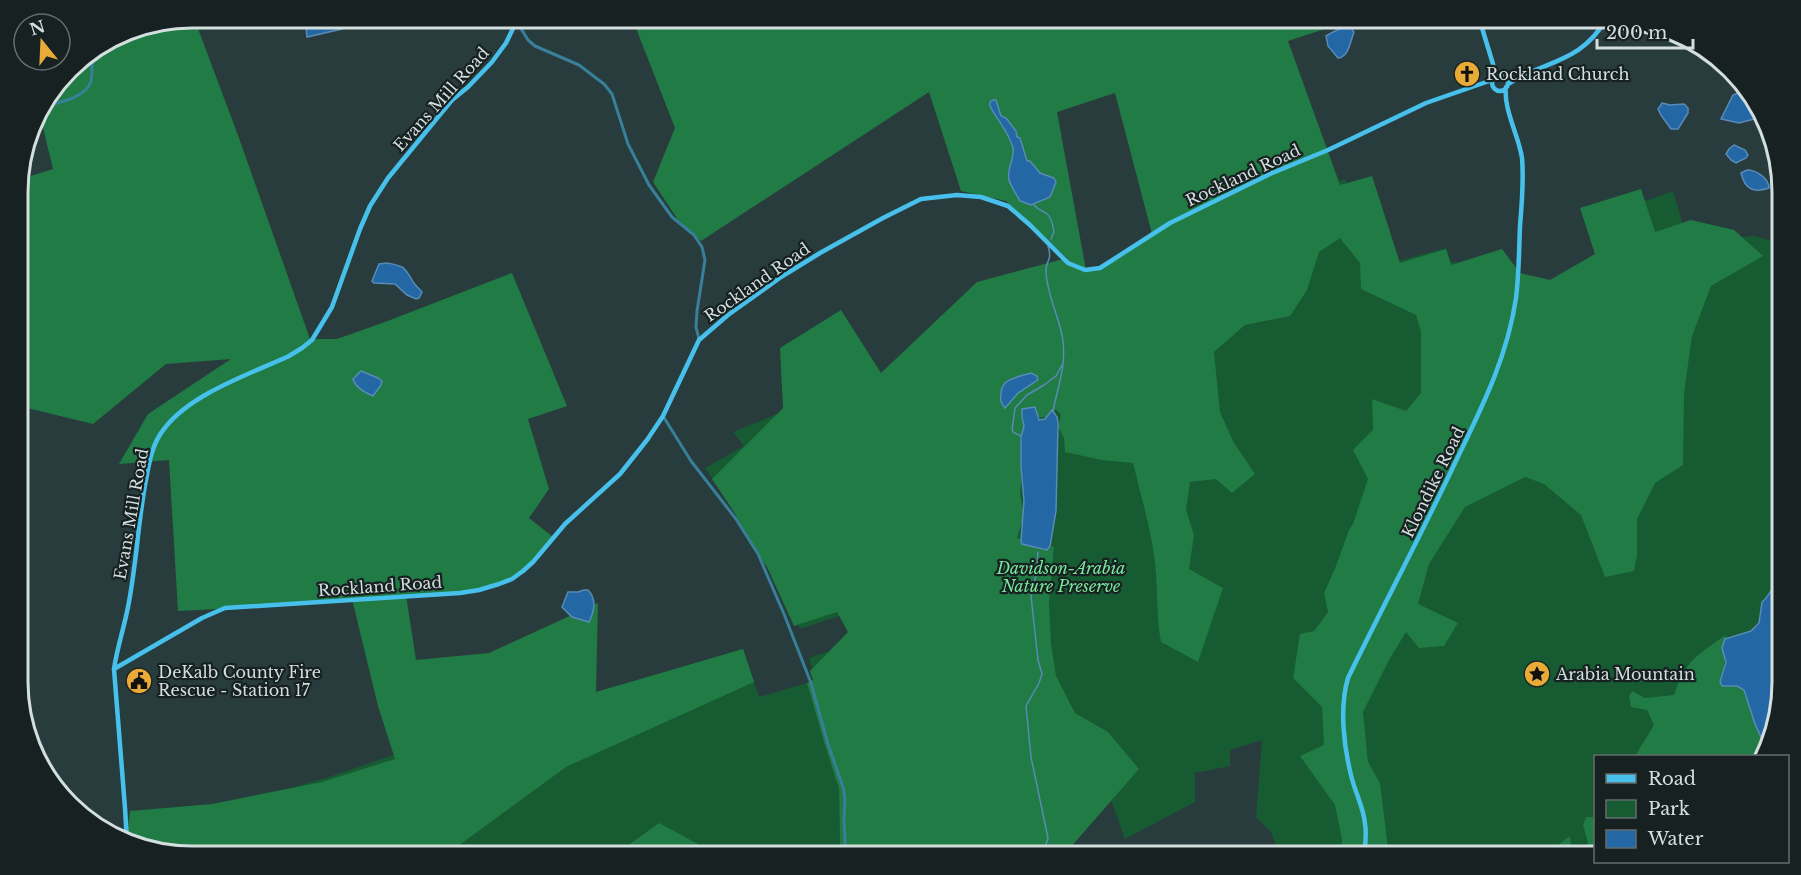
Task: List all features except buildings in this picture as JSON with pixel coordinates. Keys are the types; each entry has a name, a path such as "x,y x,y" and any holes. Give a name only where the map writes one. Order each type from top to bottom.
{"main road":[{"name":"Evans Mill Road","path":"127,833 114,669 116,651 128,606 139,519 151,453 156,440 171,421 202,396 289,356 312,340 334,303 360,229 370,206 387,178 452,100 492,62 513,28"},
{"path":"1482,28 1493,64 1492,87 1497,91 1503,90 1525,74 1579,51 1600,28"},
{"path":"1493,64 1503,76 1507,86"},
{"path":"1493,78 1525,74"},
{"name":"Rockland Road","path":"114,669 209,614 230,607 460,593 479,590 512,579 533,562 565,524 620,474 647,440 663,416 699,340 728,315 814,256 921,199 966,195 981,197 1008,206 1037,231 1068,263 1085,270 1100,268 1186,214 1426,103 1493,78"},
{"name":"Rockland Road","path":"1474,86 1492,87"},
{"name":"Klondike Road","path":"1365,846 1365,821 1352,777 1344,729 1344,690 1475,423 1496,378 1505,351 1516,299 1523,182 1521,156 1508,107 1507,86"},
{"name":"Klondike Road","path":"1497,91 1508,107"}],"street":[{"path":"522,28 528,40 535,46 579,65 604,84 614,99 628,144 649,185 672,217 694,235 702,247 705,260 697,311 696,327 699,340"},
{"path":"55,103 73,98 89,87 92,63"},
{"path":"663,416 758,554 784,614 811,683 843,787 845,846"}],"green space":[{"path":"198,28 310,339 337,339 512,273 567,406 528,419 549,489 529,518 553,537 533,563 517,576 502,583 471,591 406,595 416,660 489,653 598,603 596,692 743,649 754,682 566,767 458,846 192,846 150,841 127,833 130,811 212,804 322,782 395,759 378,706 352,599 178,611 169,460 119,464 148,414 231,359 166,364 93,424 29,408 30,176 53,169 43,126 50,110 76,76 110,50 129,41 171,30"},
{"path":"636,28 1328,28 1288,41 1340,185 1372,176 1400,263 1446,249 1451,265 1502,249 1520,273 1550,280 1595,254 1580,208 1641,189 1655,232 1691,220 1734,230 1763,256 1711,286 1692,336 1684,393 1683,465 1655,483 1637,519 1637,555 1634,571 1605,577 1581,515 1544,484 1525,477 1465,507 1429,564 1418,604 1458,623 1444,646 1419,648 1406,632 1363,712 1368,762 1380,783 1388,846 1342,846 1335,805 1300,756 1324,745 1322,707 1293,678 1300,634 1314,631 1328,612 1324,593 1353,524 1368,479 1353,450 1373,430 1372,399 1406,411 1421,393 1421,332 1416,315 1361,289 1360,263 1340,238 1319,252 1307,290 1290,316 1245,325 1214,352 1220,412 1234,443 1255,474 1232,493 1216,479 1190,482 1186,510 1194,535 1189,569 1223,588 1198,662 1161,642 1153,550 1133,463 1102,460 1065,452 1064,438 1058,427 1061,415 1056,409 1047,417 1036,417 1020,437 1022,473 1020,494 1024,515 1017,538 1054,547 1049,603 1051,644 1056,676 1075,713 1108,732 1139,769 1072,846 840,846 839,789 807,683 813,680 810,671 848,632 837,612 794,626 767,567 712,479 783,408 780,348 841,310 881,373 977,282 1067,258 1006,201 961,191 929,92 701,241 678,220 653,182 675,128","holes":["1115,93 1152,234 1094,270 1086,270 1057,112"]},
{"name":"Davidson-Arabia Nature Preserve","path":"1345,179 1372,268 1446,248 1451,262 1514,267 1360,643 1360,846 1276,846 1271,832 1256,817 1262,740 1230,750 1230,766 1195,773 1195,802 1125,839 1110,797 848,813 809,658 873,636 863,608 800,629 776,574 755,537 705,468 744,446 733,432 787,410 975,360 1128,249 1319,190"},
{"path":"1673,191 1688,241 1754,236 1772,241 1772,694 1764,735 1756,755 1594,755 1594,846 1367,846 1357,679 1453,487 1646,300 1618,211"},
{"path":"1724,636 1730,638 1720,682 1744,690 1762,739 1756,755 1636,755 1654,725 1647,710 1631,707 1629,696 1632,691 1645,698 1674,695 1687,666"},
{"path":"743,649 759,697 807,683 839,789 840,846 192,846 171,845 134,836 134,816 236,804 329,777 393,755"},
{"path":"1586,817 1594,817 1594,846 1588,846 1583,825"},
{"path":"659,823 702,846 627,846"},
{"path":"1570,836 1571,846 1557,846"}],"water":[{"path":"306,28 344,28 342,29 307,37"},
{"path":"1351,28 1354,32 1347,52 1338,58 1328,46 1326,36 1335,31"},
{"path":"1740,94 1755,118 1739,123 1721,119 1733,95"},
{"path":"993,100 996,100 1001,116 1006,118 1016,131 1017,137 1020,138 1027,161 1030,161 1040,173 1054,178 1056,182 1050,197 1031,205 1020,201 1008,176 1013,148 1006,131 990,106"},
{"path":"1662,103 1684,104 1688,108 1688,113 1678,129 1671,129 1661,115 1658,109"},
{"path":"1734,145 1745,150 1748,155 1736,163 1726,154"},
{"path":"1747,170 1762,176 1769,188 1755,190 1748,187 1741,173"},
{"path":"387,263 405,269 422,292 419,298 407,295 395,284 372,281 379,264"},
{"path":"361,371 382,381 373,396 354,382 353,379"},
{"path":"1031,373 1037,376 1038,380 1018,393 1005,408 1001,398 1004,385 1007,381"},
{"path":"1035,407 1039,420 1045,419 1052,410 1057,417 1058,424 1056,511 1050,546 1047,550 1022,544 1021,541 1024,501 1021,467 1021,437 1024,426 1022,409"},
{"path":"1772,589 1772,694 1762,740 1744,690 1737,686 1722,686 1720,682 1726,662 1722,648 1725,639 1751,631 1759,623 1762,602"},
{"path":"588,590 594,601 589,622 572,617 562,607 568,592"}],"waterway":[{"path":"1034,205 1051,219 1054,232 1051,239"},
{"path":"1048,246 1050,255 1046,268 1047,281 1064,350 1053,411"},
{"path":"1021,436 1012,430 1015,408 1027,395 1056,376 1062,365"},
{"path":"1038,552 1037,571 1031,596 1038,660 1042,674 1026,706 1031,757 1048,838 1045,846"}],"place":[{"name":"Rockland Church","path":"1467,74"},
{"name":"Arabia Mountain","path":"1537,674"},
{"name":"DeKalb County Fire Rescue - Station 17","path":"139,681"}]}
